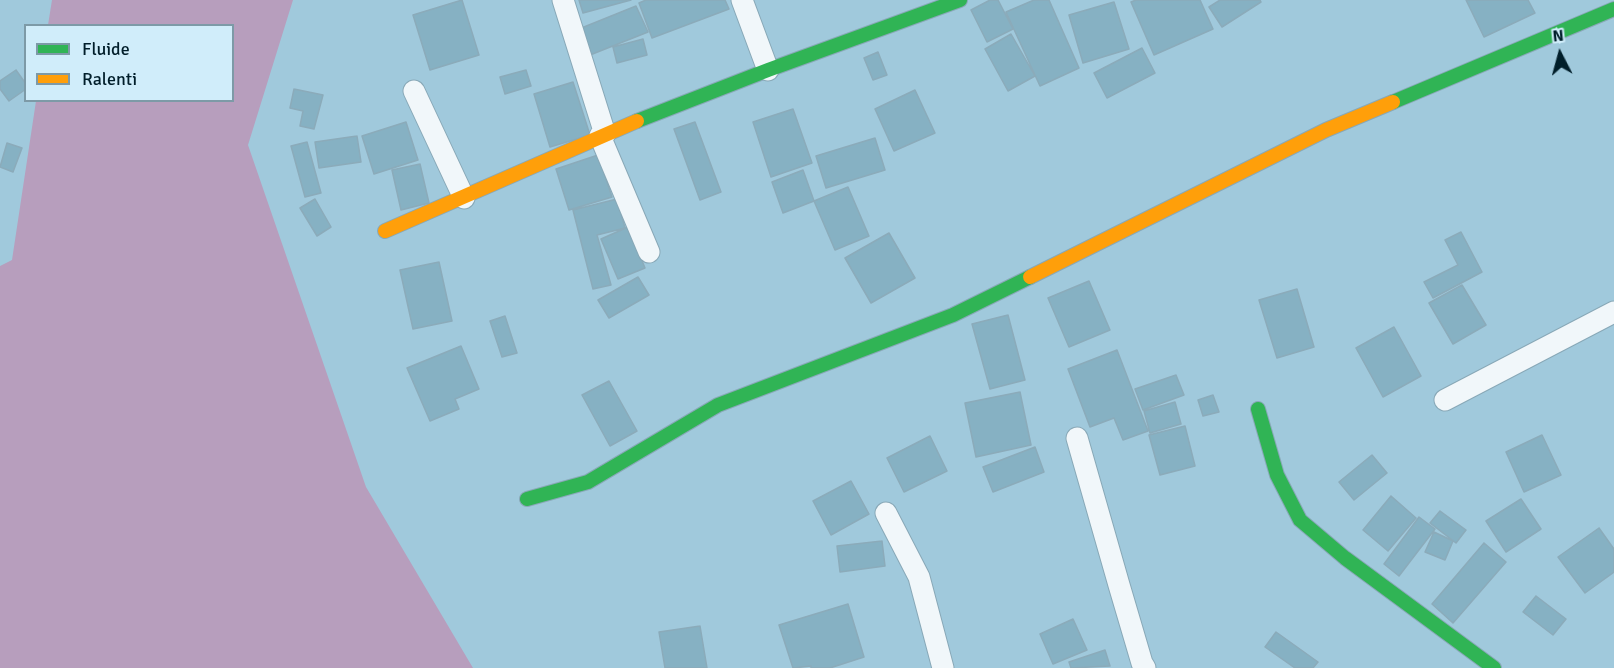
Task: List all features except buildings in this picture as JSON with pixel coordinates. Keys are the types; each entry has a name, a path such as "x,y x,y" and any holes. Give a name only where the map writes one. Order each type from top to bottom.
{"street":[{"path":"563,0 603,135 649,252"},
{"path":"742,0 768,70"},
{"path":"385,231 603,135 768,70 960,0"},
{"path":"527,499 588,482 718,405 953,315 1326,130 1614,9"},
{"path":"414,91 464,198"},
{"path":"1444,399 1614,312"},
{"path":"1258,409 1277,475 1300,520 1345,558 1494,668"},
{"path":"1077,438 1145,668"},
{"path":"886,513 919,577 943,668"}],"shaded area":[{"path":"52,0 293,0 248,145 366,487 473,668 0,668 0,266 12,260 36,102 234,102 234,24 48,24"}],"traffic: fast":[{"path":"637,121 768,70 960,0"},
{"path":"1393,102 1614,9"},
{"path":"527,499 588,482 718,405 953,315 1030,277"},
{"path":"1258,409 1277,475 1300,520 1345,558 1494,668"}],"traffic: slow":[{"path":"1030,277 1326,130 1393,102"},
{"path":"385,231 637,121"}]}
